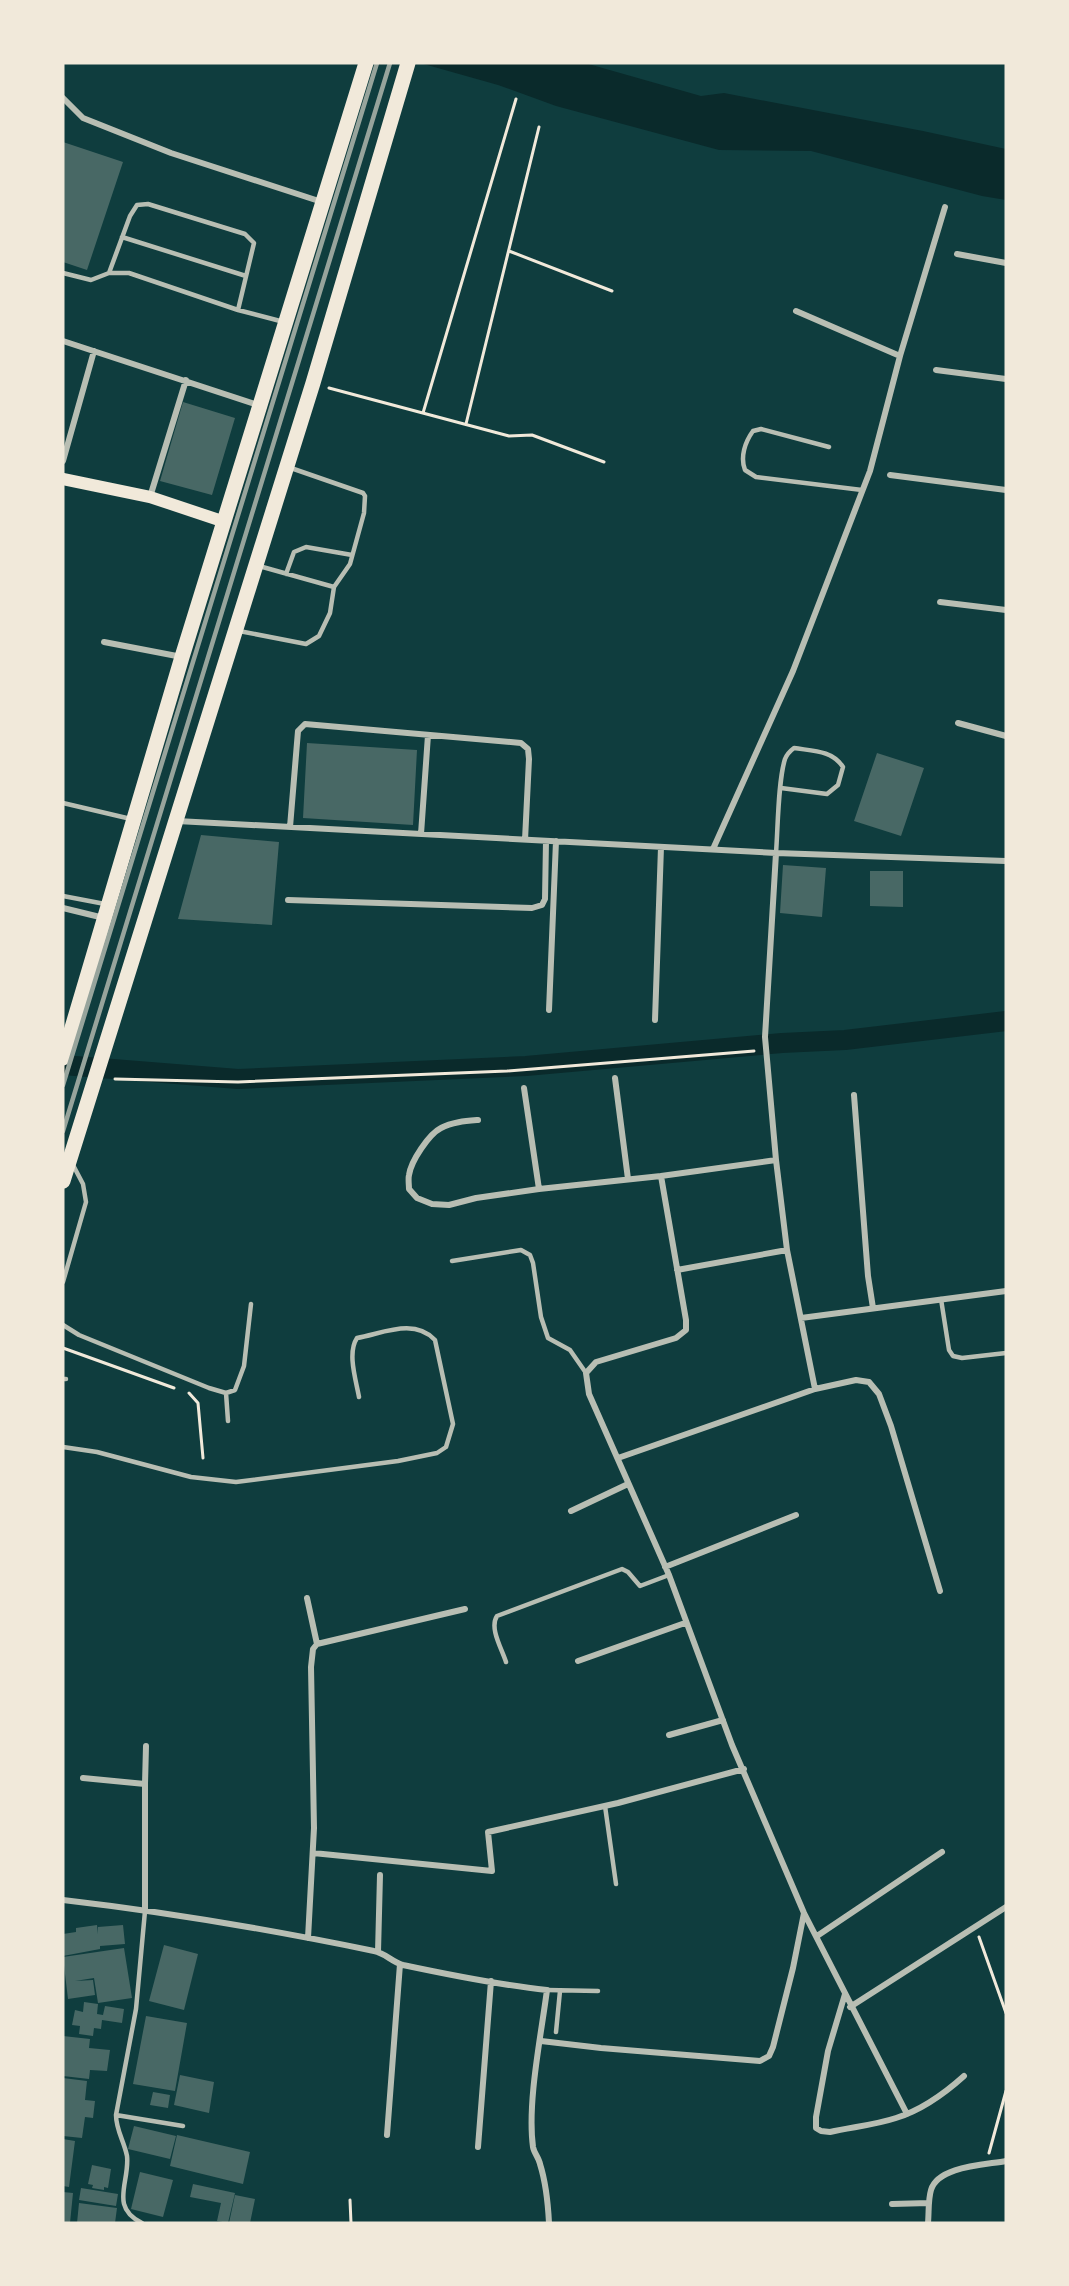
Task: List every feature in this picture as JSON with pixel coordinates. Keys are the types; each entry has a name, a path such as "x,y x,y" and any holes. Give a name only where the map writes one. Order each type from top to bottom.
{"main road":[{"path":"63,1058 182,657 366,63"},
{"path":"63,1181 313,383 408,63"},
{"path":"63,479 150,497 225,522"}],"street":[{"path":"63,98 83,118 171,153 323,202"},
{"path":"713,849 793,671 870,471 900,356 945,207"},
{"path":"957,254 1006,264"},
{"path":"796,311 900,356"},
{"path":"63,341 261,406"},
{"path":"63,461 94,351"},
{"path":"936,370 1006,379"},
{"path":"150,497 186,380"},
{"path":"890,475 1006,490"},
{"path":"940,602 1006,610"},
{"path":"104,642 182,657"},
{"path":"958,723 1006,736"},
{"path":"290,827 298,731 305,724 521,743 528,749 529,759 525,840"},
{"path":"421,834 428,735"},
{"path":"175,821 776,853 1006,861"},
{"path":"288,900 532,908 542,905 545,899 546,841"},
{"path":"549,1010 556,841"},
{"path":"655,1020 661,847"},
{"path":"776,853 765,1037 787,1250 815,1389"},
{"path":"63,908 106,912"},
{"path":"615,1078 628,1179"},
{"path":"524,1088 539,1189"},
{"path":"854,1095 868,1276 873,1308"},
{"path":"478,1120 441,1128 429,1137 412,1165 409,1175 409,1189 417,1198 432,1204 449,1205 476,1198 539,1189 661,1176 776,1160"},
{"path":"661,1176 686,1330 676,1338 596,1362 586,1373 589,1394 669,1575 723,1720 804,1913 850,2007 908,2114"},
{"path":"677,1270 787,1250"},
{"path":"801,1318 1006,1291"},
{"path":"618,1458 815,1389 856,1380 869,1382 879,1394 891,1426 940,1591"},
{"path":"571,1510 628,1484"},
{"path":"665,1567 796,1515"},
{"path":"307,1598 317,1644"},
{"path":"308,1938 313,1853 311,1667 313,1649 317,1644 465,1609"},
{"path":"579,1661 686,1623"},
{"path":"669,1735 723,1720"},
{"path":"145,1911 146,1746"},
{"path":"313,1853 492,1870 488,1832 605,1806 744,1769"},
{"path":"83,1778 145,1784"},
{"path":"817,1936 942,1852"},
{"path":"378,1952 380,1875"},
{"path":"63,1900 308,1938 378,1952 400,1964 547,1990 534,2090 532,2134 533,2150 539,2160 544,2179 549,2223"},
{"path":"850,2007 1006,1907"},
{"path":"541,2041 760,2061 769,2056 773,2047 794,1968 804,1913"},
{"path":"387,2134 400,1964"},
{"path":"478,2147 491,1981"},
{"path":"845,1993 828,2051 816,2128 821,2132 892,2120 908,2114 923,2106 964,2076"},
{"path":"928,2223 931,2189 937,2178 947,2172 1006,2161"},
{"path":"892,2204 929,2204"}],"lane":[{"path":"109,273 130,216 137,205 147,204 245,234 254,243 237,310"},
{"path":"122,237 246,276"},
{"path":"63,273 91,280 109,273 137,276 237,310 287,323"},
{"path":"829,447 761,429 753,431 747,438 742,462 745,470 756,477 862,490"},
{"path":"234,630 306,644 319,636 330,613 334,587 350,564 365,496 363,493 286,467"},
{"path":"286,574 294,552 306,547 352,555"},
{"path":"256,566 334,587"},
{"path":"776,853 781,788 785,758 794,748 827,754 838,759 843,767 838,785 827,794 781,788"},
{"path":"63,802 133,820"},
{"path":"63,896 106,912"},
{"path":"63,1282 86,1202 83,1184 70,1160"},
{"path":"452,1261 521,1250 530,1255 541,1317 548,1338 570,1350 586,1373"},
{"path":"941,1299 949,1350 953,1356 962,1358 1006,1353"},
{"path":"63,1325 79,1335 226,1393 235,1390 242,1372 251,1304"},
{"path":"63,1447 97,1452 191,1478 236,1482 398,1461 437,1452 446,1447 453,1424 435,1340 427,1331 412,1327 357,1338 353,1345 359,1397"},
{"path":"226,1393 228,1421"},
{"path":"506,1662 494,1628 494,1621 498,1616 622,1569 628,1572 640,1586 669,1575"},
{"path":"605,1806 616,1884"},
{"path":"142,2223 131,2218 124,2205 127,2159 124,2142 116,2127 116,2115 136,2009 145,1911"},
{"path":"547,1990 598,1991"},
{"path":"556,2032 560,1991"},
{"path":"116,2115 183,2126"}],"path":[{"path":"423,413 516,99"},
{"path":"466,424 539,127"},
{"path":"509,250 612,291"},
{"path":"313,383 509,436 532,435 604,462"},
{"path":"115,1079 238,1082 507,1071 767,1049"},
{"path":"63,1348 189,1393 198,1403 203,1458"},
{"path":"975,1927 1006,2013"},
{"path":"986,2164 1006,2091"},
{"path":"350,2200 351,2223"}],"water":[{"path":"420,63 585,63 701,96 724,93 1006,149 1006,200 982,196 811,151 719,150 556,106 498,85"}],"building":[{"path":"63,142 123,162 87,270 63,262"},
{"path":"183,402 235,418 212,495 160,481"},
{"path":"307,743 417,750 413,825 303,818"},
{"path":"877,753 924,768 901,836 854,821"},
{"path":"201,835 279,842 272,925 178,919"},
{"path":"783,865 826,868 822,917 780,913"},
{"path":"870,871 903,871 903,907 870,906"},
{"path":"97,1925 98,1934 98,1927 123,1925 125,1944 100,1946 100,1949 63,1956 63,1934 76,1932 76,1928"},
{"path":"164,1945 198,1954 184,2010 149,2001"},
{"path":"124,1948 132,1998 98,2003 94,1978 75,1981 93,1980 95,1995 68,1999 63,1957"},
{"path":"84,2002 98,2004 97,2014 103,2015 105,2006 124,2009 122,2023 102,2020 101,2029 94,2028 93,2036 79,2034 80,2026 72,2025 75,2010 83,2012"},
{"path":"146,2016 187,2023 175,2091 133,2084"},
{"path":"63,2036 90,2039 89,2048 110,2050 107,2071 90,2070 89,2079 63,2076"},
{"path":"180,2075 214,2082 209,2113 174,2105"},
{"path":"63,2078 87,2081 85,2100 95,2101 93,2118 85,2117 82,2138 63,2136"},
{"path":"153,2092 170,2095 168,2108 150,2105"},
{"path":"134,2126 176,2136 170,2159 128,2149"},
{"path":"177,2135 250,2152 243,2184 170,2166"},
{"path":"63,2139 75,2141 69,2187 63,2186"},
{"path":"92,2165 111,2169 108,2188 104,2187 104,2190 92,2188 93,2185 88,2184"},
{"path":"140,2172 173,2180 163,2217 131,2209"},
{"path":"193,2184 235,2193 228,2223 217,2221 221,2203 190,2197"},
{"path":"81,2188 118,2194 116,2206 79,2200"},
{"path":"63,2192 73,2193 70,2223 63,2223"},
{"path":"235,2195 255,2199 250,2223 229,2223"},
{"path":"79,2203 117,2208 115,2223 77,2223"}],"waterway":[{"path":"63,1065 238,1079 526,1066 782,1043 845,1040 1006,1021"}],"railway":[{"path":"63,1085 377,63"},
{"path":"63,1131 390,63"}]}
